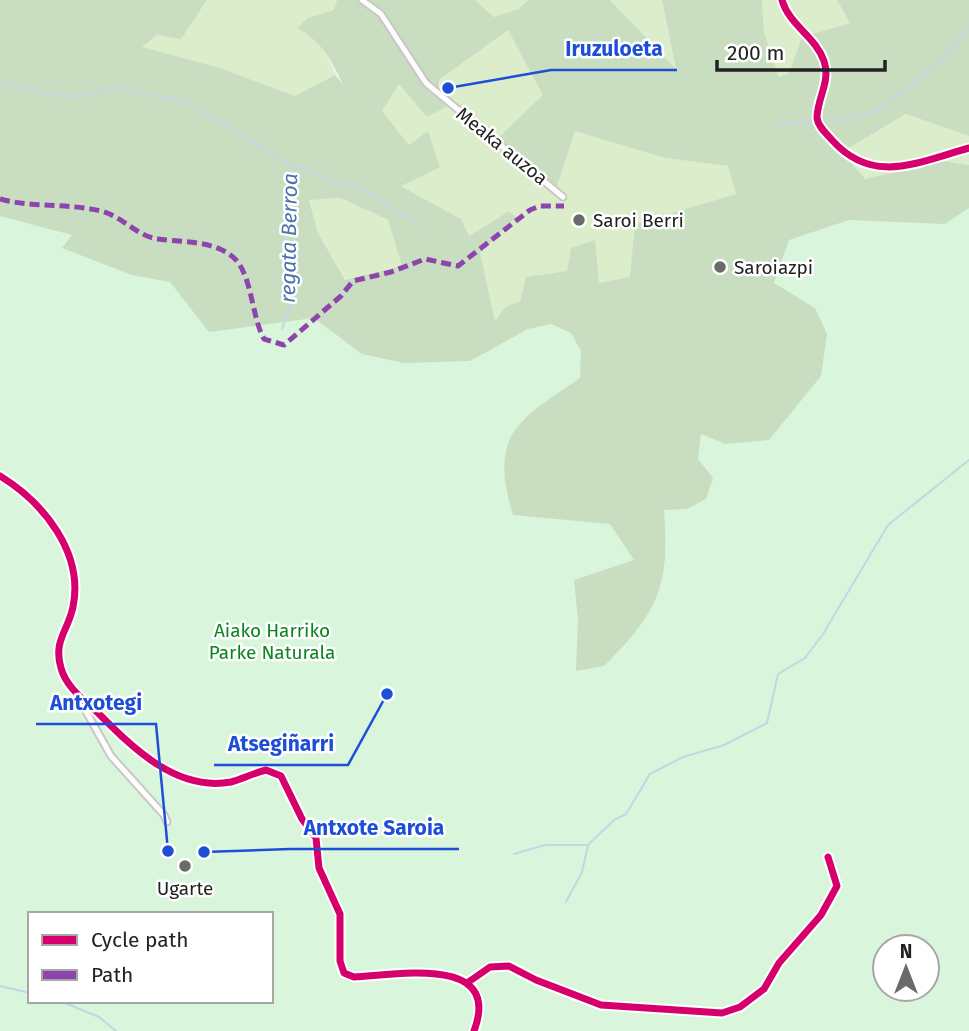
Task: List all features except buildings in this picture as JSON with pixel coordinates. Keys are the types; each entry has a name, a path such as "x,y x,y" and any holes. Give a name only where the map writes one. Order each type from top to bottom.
{"street":[{"name":"Meaka auzoa","path":"362,0 381,15 426,83 562,197"},
{"path":"782,0 789,16 813,41 823,59 826,81 817,116 818,124 847,157 890,169 969,148"},
{"path":"0,476 40,507 70,557 77,581 72,611 61,633 58,650 60,668 111,756 159,809 166,822"},
{"path":"76,693 137,752 171,772 195,780 230,782 266,770 281,776 302,819 316,838 319,868 340,914 340,961 344,973 354,977 445,973 467,983 480,1007 474,1031"},
{"path":"467,983 490,967 509,966 536,980 601,1005 722,1013 740,1007 764,989 779,963 821,915 837,886 828,857"}],"green space":[{"path":"0,0 207,0 181,39 157,35 142,47 217,67 295,96 335,75 343,84 324,52 313,39 297,28 308,18 334,10 337,0 475,0 494,17 518,9 528,0 610,0 676,69 662,0 762,0 764,32 779,77 789,73 802,37 850,23 837,0 969,0 969,136 906,114 842,152 865,179 943,161 969,165 969,375 901,495 273,913 28,912 28,1003 273,1001 400,1023 0,1031","holes":["508,30 543,95 495,141 556,190 575,131 665,158 728,166 736,194 635,224 630,277 599,283 595,240 571,248 567,271 526,277 520,301 505,307 495,321 480,253 516,217 509,211 469,236 461,219 401,186 440,167 428,131 409,145 382,111 399,84 427,117 446,107 439,90 439,80","340,198 388,220 402,266 345,280 318,233 309,200"]},
{"path":"207,0 337,0 334,10 308,18 335,75 295,96 217,67 141,47 157,35 181,38"},
{"path":"475,0 528,0 518,9 494,17"},
{"path":"610,0 662,0 676,70"},
{"path":"762,0 837,0 850,23 802,37 789,73 779,77 764,32"},
{"path":"508,30 544,95 557,189 575,130 665,158 729,166 736,194 635,224 631,277 599,283 567,271 526,277 520,301 505,307 495,321 480,253 516,216 509,211 469,236 461,219 400,185 440,167 428,132 409,145 382,112 399,84 445,108 439,80"},
{"path":"906,114 969,136 969,165 943,161 865,179 842,152"},
{"path":"340,198 389,221 402,266 345,280 318,233 309,199"},
{"name":"Aiako Harriko Parke Naturala","path":"969,208 969,1031 0,1031 0,216 72,235 62,248 132,275 170,282 209,332 314,318 362,354 404,363 470,361 528,329 551,324 571,333 581,351 580,378 525,418 507,447 504,465 513,515 610,524 634,560 574,580 578,619 576,671 604,666 637,630 648,613 662,579 665,559 664,510 687,509 706,499 713,478 698,459 701,434 725,444 769,440 821,376 827,334 815,308 774,283 789,240 849,220 945,224"}],"waterway":[{"path":"823,122 877,111 941,61 969,27"},
{"name":"regata Berroa","path":"0,81 58,96 86,96 114,87 188,103 292,166 288,201 292,221 285,242 290,268 289,309 282,329"},
{"path":"776,124 813,122"},
{"path":"293,166 313,171 331,181 355,185 420,225"},
{"path":"514,854 545,845 588,845 614,820 626,814 650,774 683,757 724,745 767,723 778,674 805,658 823,634 888,525 969,460"},
{"path":"566,902 582,872 588,845"},
{"path":"0,986 28,993"},
{"path":"65,1003 99,1017 116,1031"}],"marked path":[{"path":"0,199 101,211 153,238 207,245 227,253 241,266 264,339 284,345 341,296 353,281 391,272 425,259 458,266 530,210 540,206 564,206"}],"cycle path":[{"path":"782,0 790,17 815,45 824,61 826,76 817,118 825,133 848,154 864,163 897,167 969,148"},
{"path":"0,476 32,500 57,531 66,549 75,587 71,615 60,643 59,659 63,675 71,687 125,740 174,774 211,783 231,782 266,770 281,776 302,819 316,838 319,868 340,914 340,961 344,973 354,977 441,974 460,980 473,990 479,1006 474,1031"},
{"path":"467,983 490,967 509,966 536,980 601,1005 722,1013 740,1007 764,989 779,963 821,915 837,886 828,857"}],"place":[{"name":"Iruzuloeta","path":"448,88"},
{"name":"Saroi Berri","path":"579,220"},
{"name":"Saroiazpi","path":"720,267"},
{"name":"Atsegiñarri","path":"387,694"},
{"name":"Antxotegi","path":"168,851"},
{"name":"Antxote Saroia","path":"204,852"},
{"name":"Ugarte","path":"185,866"}]}
